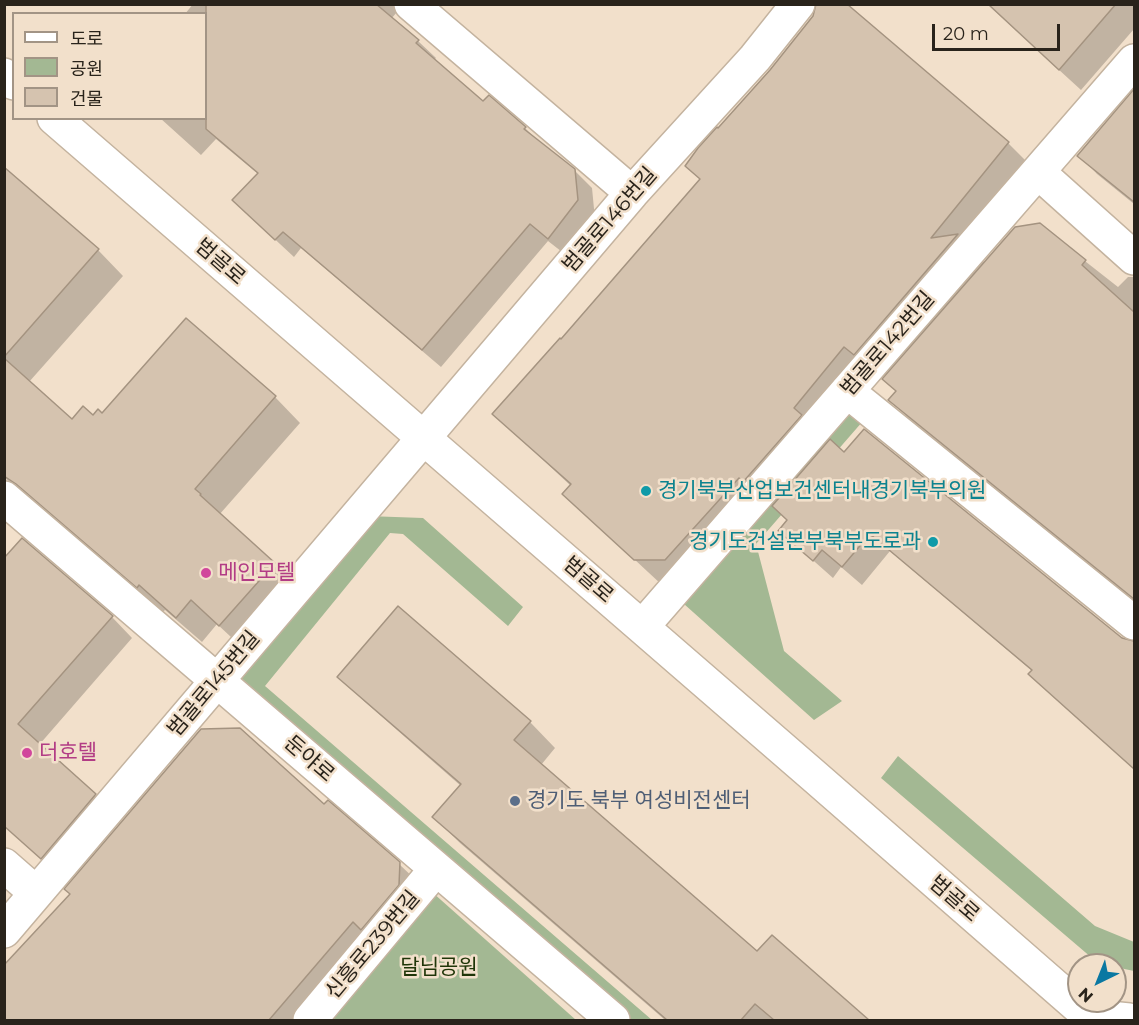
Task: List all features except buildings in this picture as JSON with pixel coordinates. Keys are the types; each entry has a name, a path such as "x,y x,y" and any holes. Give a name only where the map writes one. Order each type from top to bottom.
{"street":[{"path":"411,4 632,193"},
{"name":"범골로146번길","path":"424,438 632,193 754,58 798,4"},
{"name":"범골로142번길","path":"642,627 1134,61"},
{"name":"범골로","path":"56,120 642,627 1087,1018 1129,1020"},
{"path":"1038,172 1134,258"},
{"path":"848,391 1134,623"},
{"name":"범골로145번길","path":"4,931 424,438"},
{"name":"둔야로","path":"4,498 613,1020"},
{"path":"4,865 36,893"},
{"name":"신흥로239번길","path":"310,1020 436,869"}],"green space":[{"path":"850,409 863,421 756,544 784,651 842,701 814,720 684,604"},
{"path":"367,516 423,518 523,607 508,626 403,534 390,533 265,686 652,1020 625,1020 233,681"},
{"path":"898,756 1095,926 1134,942 1134,971 1127,970 1127,953 1086,953 881,778"},
{"name":"달님공원","path":"432,892 576,1020 325,1020"}],"place":[{"name":"경기북부산업보건센터내경기북부의원","path":"646,491"},
{"name":"경기도건설본부북부도로과","path":"933,542"},
{"name":"메인모텔","path":"206,573"},
{"name":"더호텔","path":"27,753"},
{"name":"경기도 북부 여성비전센터","path":"515,801"}]}
